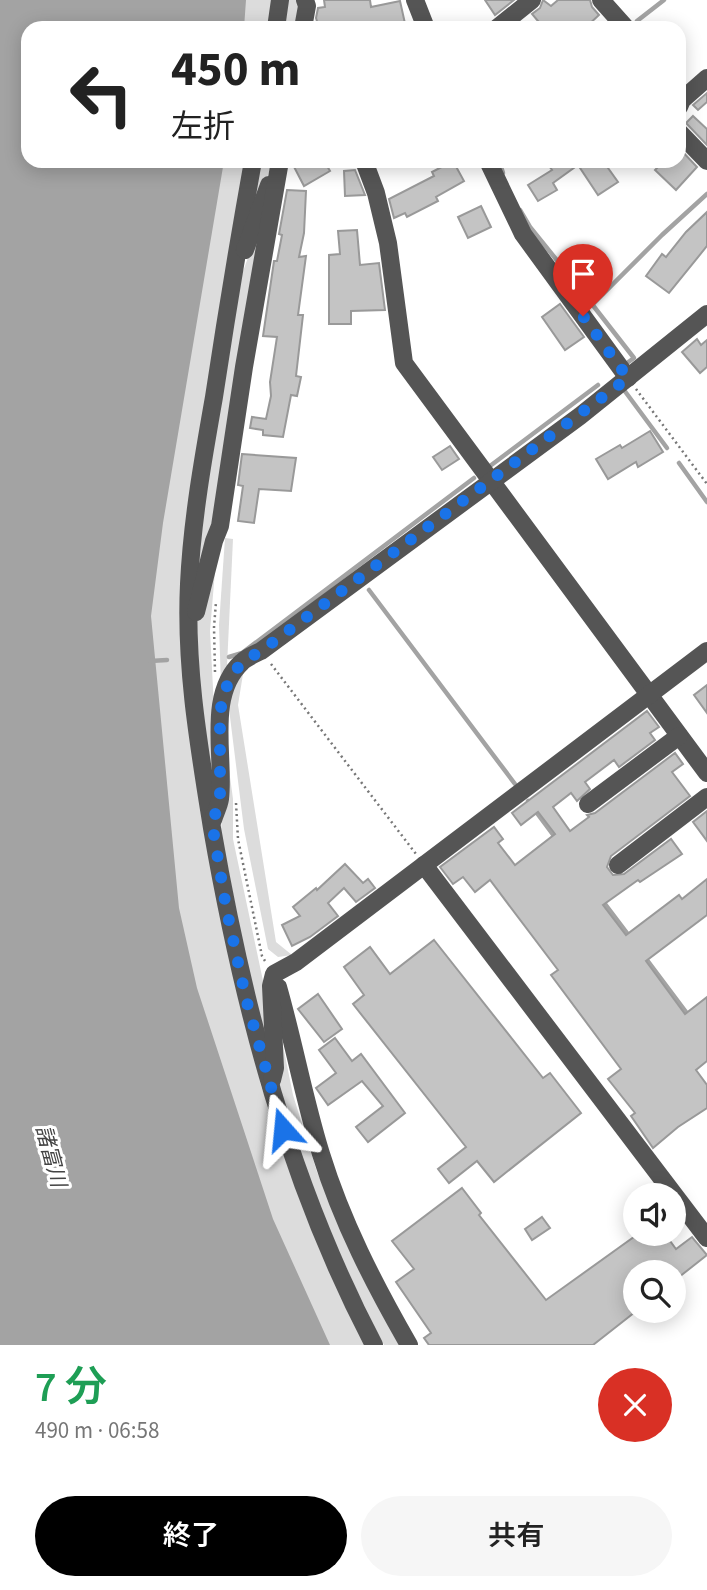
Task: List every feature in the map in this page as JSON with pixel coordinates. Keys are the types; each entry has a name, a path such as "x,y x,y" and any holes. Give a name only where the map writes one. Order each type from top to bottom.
{"street":[{"path":"277,21 279,0"},
{"path":"304,21 307,6 305,0"},
{"path":"415,0 423,21"},
{"path":"506,21 532,0"},
{"path":"600,0 620,21"},
{"path":"686,92 707,78"},
{"path":"686,139 707,161"},
{"path":"252,168 192,540 188,620 197,741 232,933 270,1088 315,1216 349,1297 374,1345"},
{"path":"235,265 248,245 276,168"},
{"path":"188,620 196,612 220,526 278,168"},
{"path":"367,168 376,193 388,243 404,363 707,773"},
{"path":"491,168 523,234 628,378"},
{"path":"212,823 220,801 220,714 223,695 242,662 261,651 628,378 707,314"},
{"path":"270,1088 275,1068 271,986 274,974 296,962 707,651"},
{"path":"588,804 679,736"},
{"path":"618,865 707,797"},
{"path":"424,865 707,1238"},
{"path":"274,974 290,1030 303,1094 322,1157 350,1231 375,1285 408,1345"}],"path":[{"path":"628,378 707,485"},
{"path":"261,651 424,865"}],"shaded area":[{"path":"225,0 272,0 270,21 203,21"},
{"path":"287,0 300,0 299,21 284,21"},
{"path":"202,168 247,168 182,623 223,916 261,1086 311,1219 366,1345 300,1345 190,1063 143,606"},
{"path":"258,168 270,168 243,244"},
{"path":"272,192 213,530 195,605 199,532 242,274"},
{"path":"225,538 233,539 227,666 221,685 219,625"},
{"path":"217,547 210,631 215,726 214,796 200,706 196,624"},
{"path":"243,674 238,705 276,942 292,955 278,957 268,949 244,829 228,701 236,679"},
{"path":"225,740 233,799 233,839 270,1014 272,1070 248,970 221,833"},
{"path":"279,1026 293,1095 317,1172 370,1289 399,1345 384,1345 311,1191 278,1088"}],"water":[{"name":"諸富川","path":"0,0 246,0 244,21 21,21 21,168 223,168 163,523 151,616 179,908 197,988 273,1219 330,1345 0,1345"}],"building":[{"path":"324,0 370,0 371,7 400,1 404,21 317,21 318,8 325,7"},
{"path":"485,0 514,0 495,15"},
{"path":"543,0 551,6 558,0 590,0 599,15 593,21 538,21 532,14 540,8"},
{"path":"707,93 707,102 698,110 693,105"},
{"path":"693,116 707,129 707,145 686,123"},
{"path":"686,155 697,167 676,190 655,170 686,168"},
{"path":"295,168 328,168 330,171 304,186"},
{"path":"440,168 457,168 464,181 436,197 438,201 407,217 405,213 394,218 389,199 434,176 432,172"},
{"path":"550,168 574,168 553,183 557,190 538,201 528,185 552,170"},
{"path":"580,168 608,168 618,182 598,195"},
{"path":"355,170 365,195 345,196 344,171"},
{"path":"287,190 306,191 304,233 299,257 306,256 298,315 303,315 296,376 301,377 297,396 291,395 283,437 263,435 263,430 250,428 252,417 266,419 271,396 270,382 277,337 263,336 274,261 277,261 282,235 279,234"},
{"path":"481,206 491,227 468,238 458,217"},
{"path":"707,212 707,246 669,293 646,276 662,254 666,257"},
{"path":"357,230 360,265 379,263 385,310 351,311 351,324 329,324 329,255 340,254 338,231"},
{"path":"560,304 584,337 565,350 542,317"},
{"path":"697,339 701,345 707,340 707,367 700,373 682,352"},
{"path":"650,431 663,452 638,467 636,462 608,479 596,459 620,445 622,448"},
{"path":"450,446 459,459 442,470 433,457"},
{"path":"242,454 296,458 291,491 259,489 254,523 238,521 243,486 238,485"},
{"path":"707,685 707,713 694,695"},
{"path":"647,711 659,727 650,733 655,740 619,767 614,760 585,782 590,789 577,801 571,793 553,807 570,831 589,817 587,815 595,813 675,753 683,764 672,772 690,796 611,856 607,867 613,875 624,874 671,839 682,854 603,905 626,935 679,895 682,899 707,879 707,915 646,961 685,1014 707,997 707,1061 696,1070 707,1085 707,1108 653,1148 631,1116 635,1113 608,1079 621,1069 551,975 558,970 490,880 475,892 463,877 453,884 440,867 494,827 503,839 498,843 515,865 555,834 538,812 521,825 512,813"},
{"path":"707,811 707,841 693,822"},
{"path":"345,864 363,883 368,879 375,888 356,902 344,888 328,903 338,916 310,937 292,946 282,925 300,916 293,907 316,888 317,890"},
{"path":"434,940 543,1078 550,1073 581,1113 494,1182 477,1161 449,1183 438,1169 466,1147 353,1004 364,995 344,967 370,947 390,974"},
{"path":"318,994 342,1029 324,1042 298,1009"},
{"path":"335,1038 352,1061 361,1054 405,1113 368,1142 356,1127 383,1106 362,1081 328,1105 316,1088 336,1073 319,1050"},
{"path":"462,1188 481,1213 479,1215 546,1300 623,1245 674,1246 676,1249 686,1246 686,1242 692,1237 707,1255 686,1272 686,1260 623,1260 623,1321 593,1345 429,1345 424,1338 431,1333 396,1282 414,1269 392,1241"},
{"path":"542,1217 550,1228 532,1240 525,1229"}],"waterway":[{"path":"637,21 664,0"},
{"path":"501,168 503,173"},
{"path":"592,305 707,194"},
{"path":"520,210 530,227 581,290"},
{"path":"588,299 634,358 627,363"},
{"path":"490,466 598,385"},
{"path":"624,390 667,448"},
{"path":"679,463 707,502"},
{"path":"229,657 242,653 474,478"},
{"path":"369,590 515,784"},
{"path":"150,661 167,660"},
{"path":"528,801 557,840"},
{"path":"602,900 630,937"},
{"path":"644,956 689,1016"}],"route":[{"path":"283,1129 246,999 226,907 212,823 220,801 220,714 223,695 242,662 261,651 628,378 583,316"}]}
